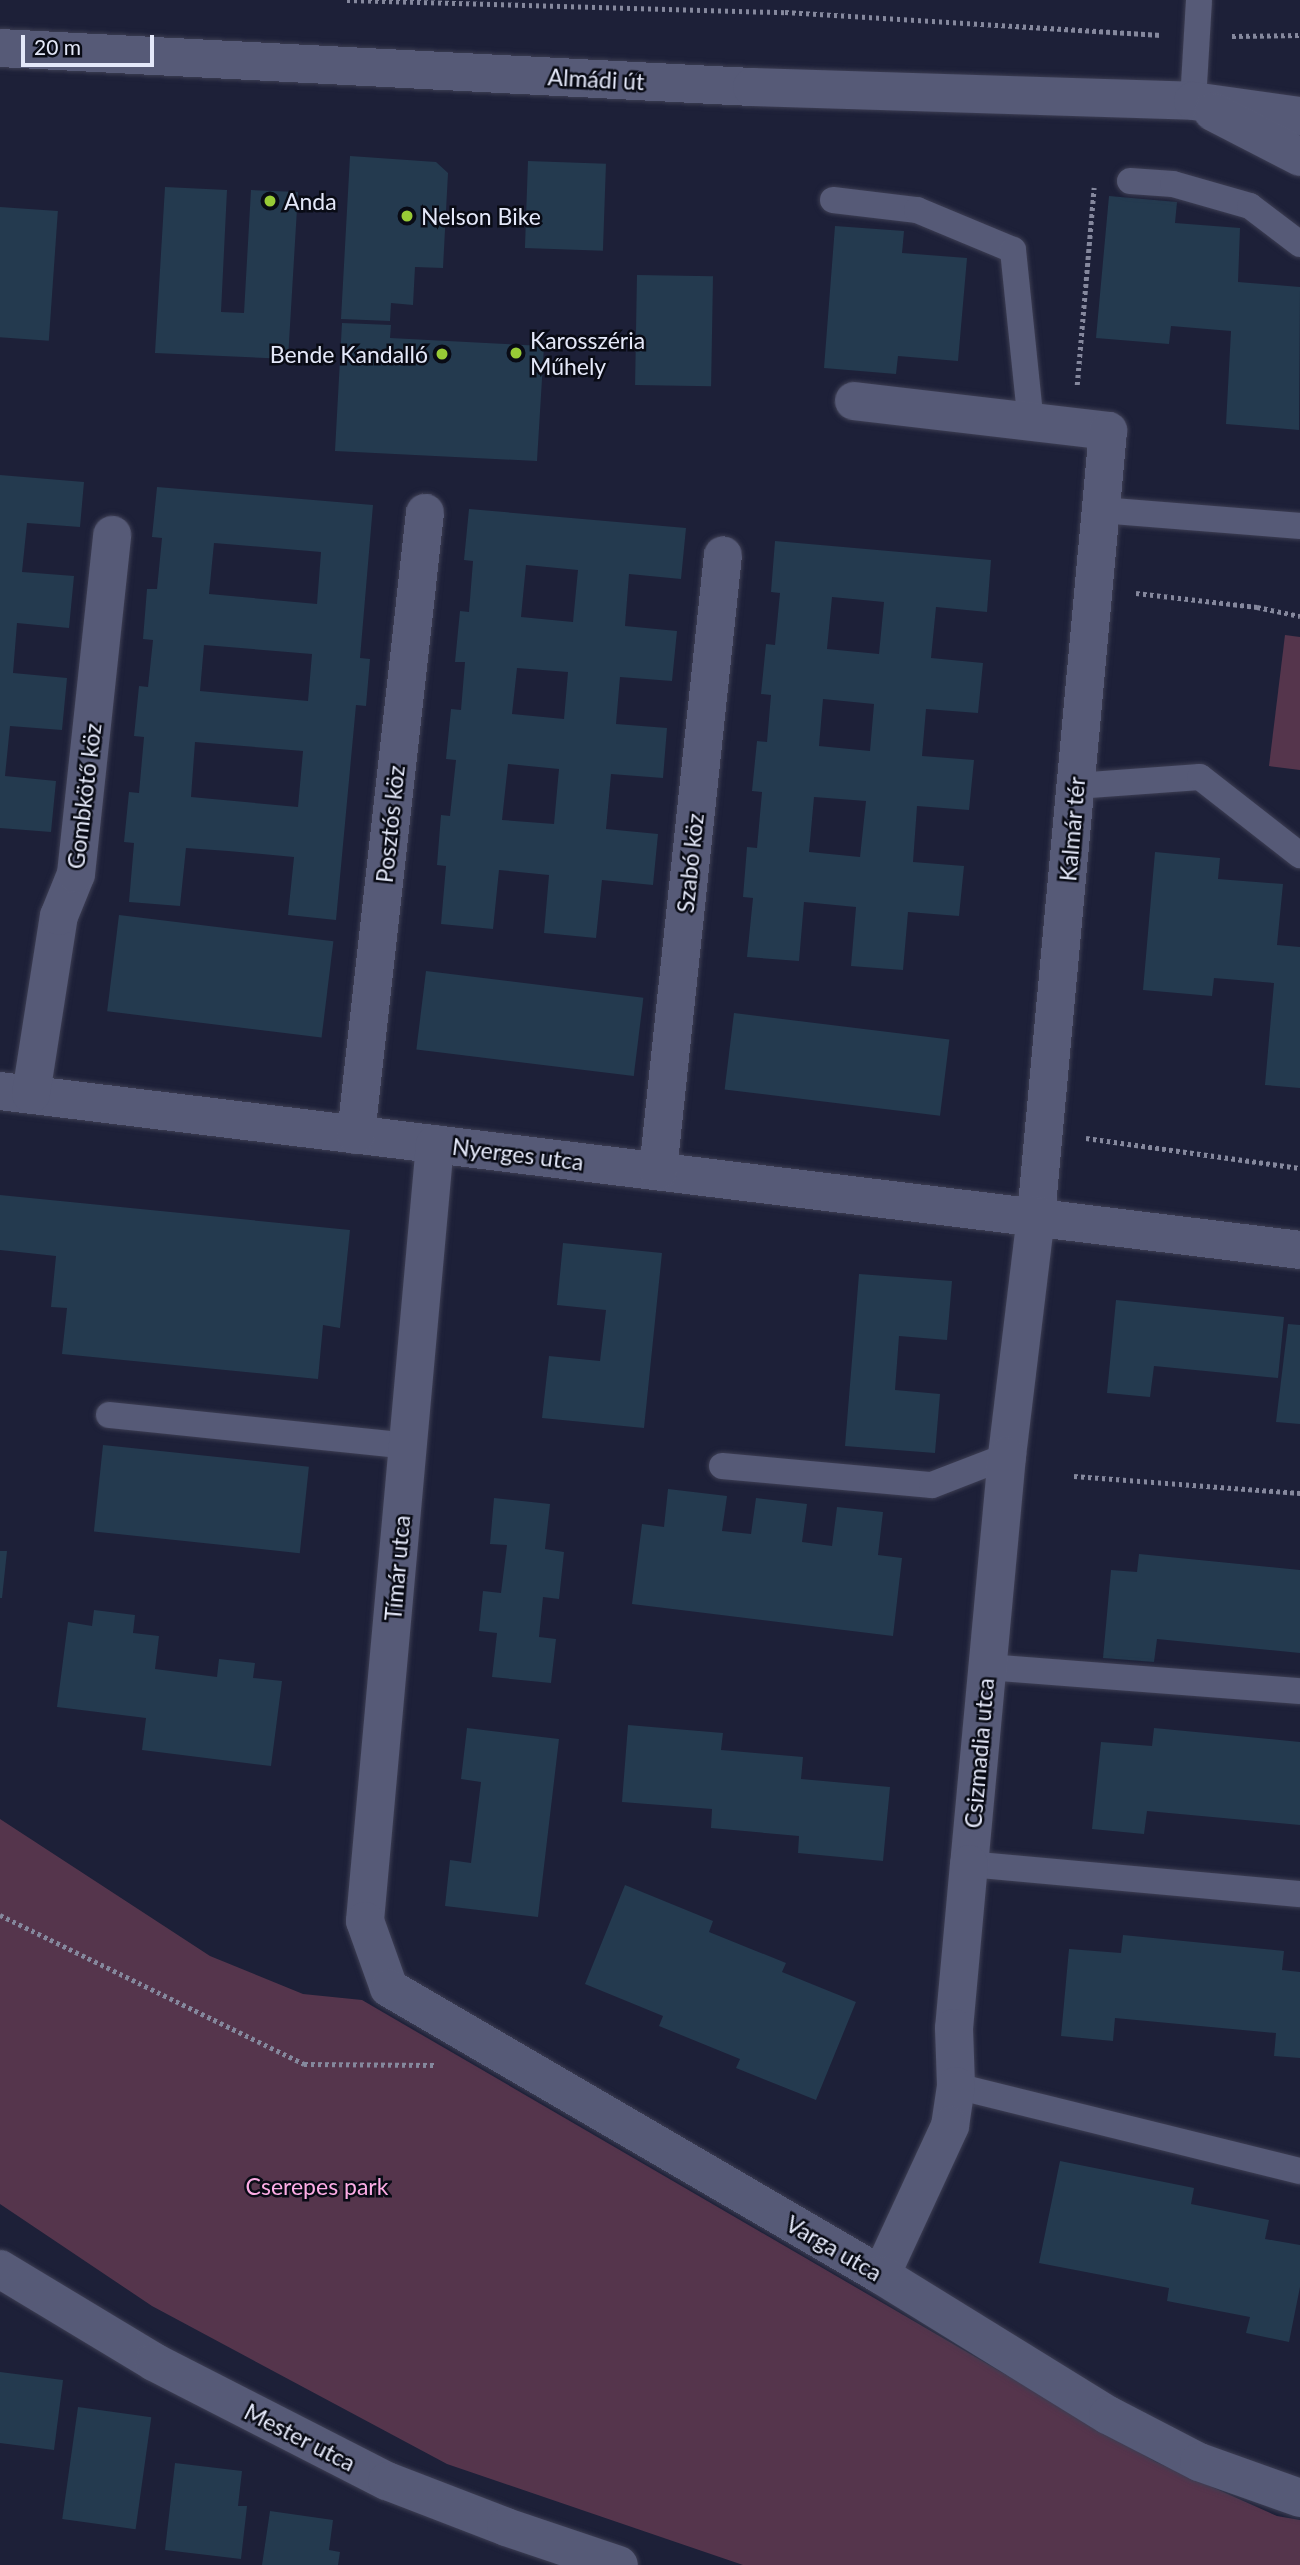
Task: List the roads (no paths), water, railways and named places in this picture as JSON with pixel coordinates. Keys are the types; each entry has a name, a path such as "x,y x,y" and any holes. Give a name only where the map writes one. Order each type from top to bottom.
{"street":[{"name":"Almádi út","path":"0,48 752,87 1193,101 1300,116"},
{"name":"Almádi út","path":"1193,101 1300,157"},
{"name":"Kalmár tér","path":"854,401 1108,431 1036,1216"},
{"name":"Posztós köz","path":"356,1135 425,513"},
{"name":"Gombkötő köz","path":"15,1092 59,916 76,874 112,535"},
{"name":"Szabó köz","path":"658,1171 723,555"},
{"name":"Nyerges utca","path":"15,1092 1036,1216"},
{"name":"Tímár utca","path":"388,1988 365,1921 435,1144"},
{"path":"1036,1216 1300,1250"},
{"name":"Csizmadia utca","path":"881,2275 950,2126 956,2086 954,2028 987,1667 1007,1456 1036,1216"},
{"name":"Varga utca","path":"388,1988 881,2275 1108,2415 1199,2462 1296,2488"},
{"name":"Mester utca","path":"0,2269 154,2362 387,2481 506,2527 619,2565"}],"lane":[{"path":"1193,101 1199,0"},
{"path":"1130,181 1173,184 1250,206 1300,244"},
{"path":"833,200 917,210 1013,250 1031,423"},
{"path":"1101,510 1300,526"},
{"path":"1076,786 1200,777 1300,855"},
{"path":"109,1415 408,1446"},
{"path":"722,1466 932,1485 1007,1456"},
{"path":"987,1667 1300,1691"},
{"path":"969,1864 1300,1894"},
{"path":"956,2086 1300,2171"}],"place":[{"name":"Anda","path":"270,201"},
{"name":"Nelson Bike","path":"407,216"},
{"name":"Karosszéria Műhely","path":"516,353"},
{"name":"Bende Kandalló","path":"442,354"}],"park label":[{"name":"Cserepes park","path":"317,2186"}]}
